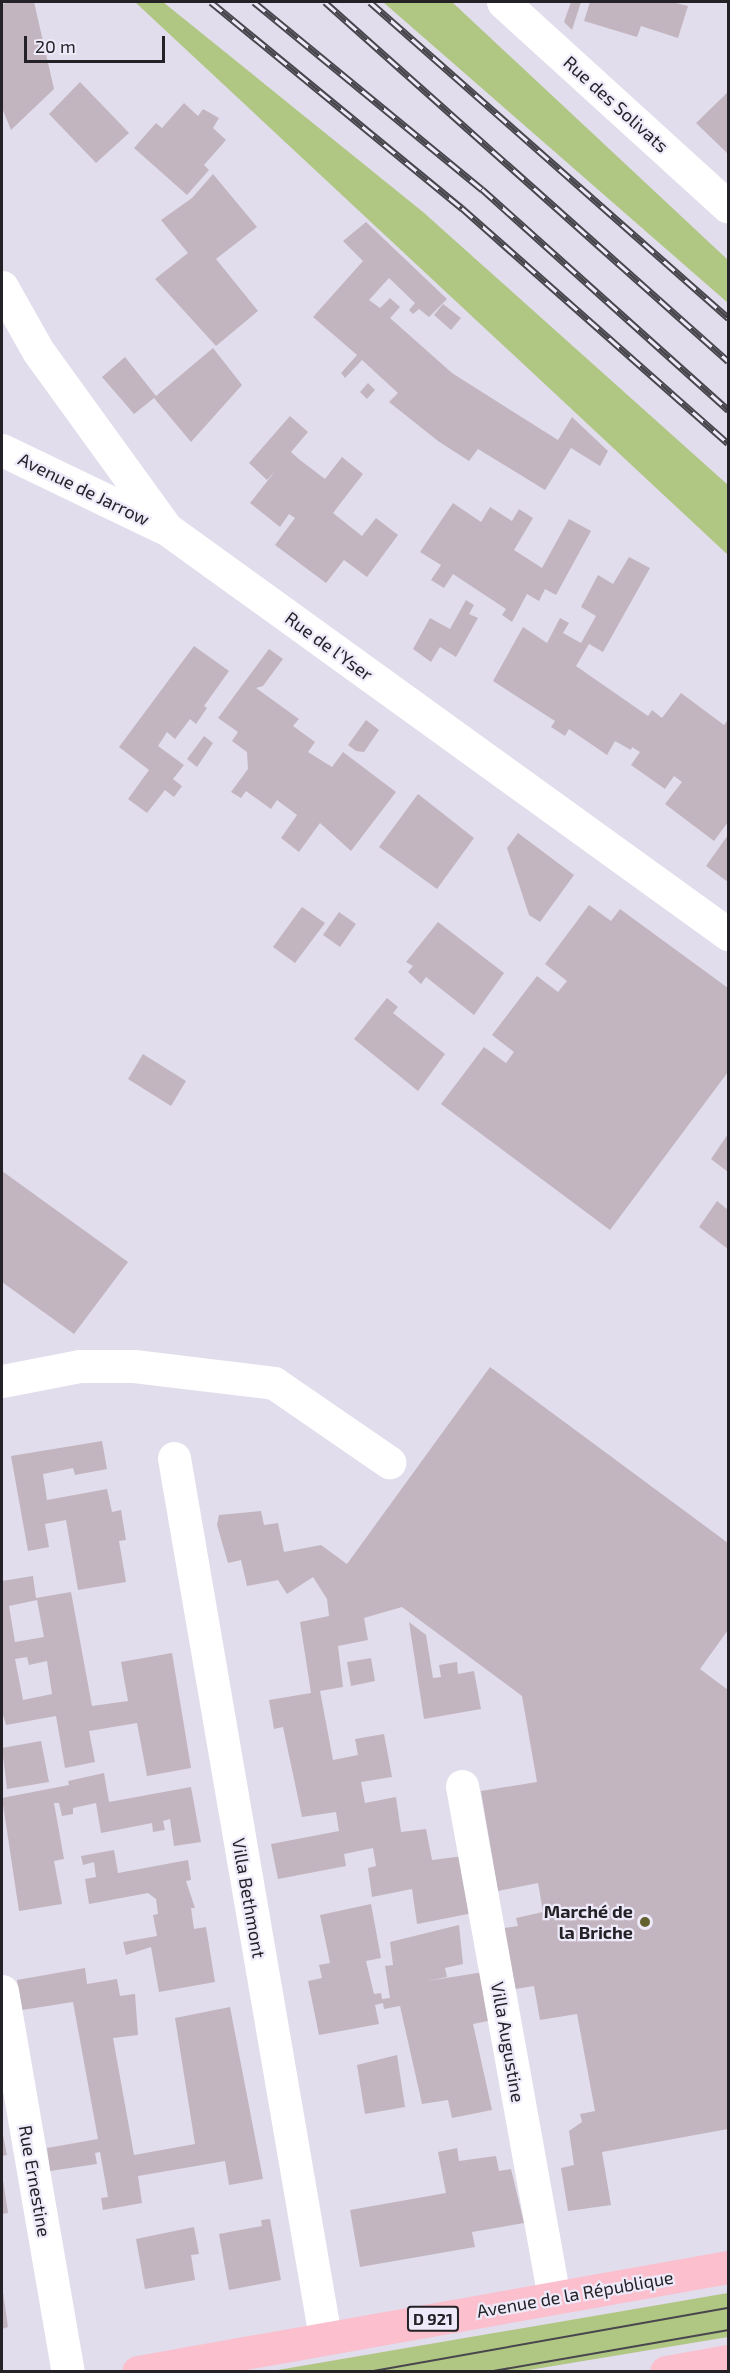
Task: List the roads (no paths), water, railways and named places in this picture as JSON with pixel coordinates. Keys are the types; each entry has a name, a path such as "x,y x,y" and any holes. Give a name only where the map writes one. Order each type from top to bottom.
{"main road":[{"name":"Avenue de la République","path":"138,2372 729,2267"},
{"path":"666,2372 729,2361"}],"street":[{"name":"Rue des Solivats","path":"503,2 729,207"},
{"name":"Rue de l'Yser","path":"2,287 38,351 167,529 729,934"},
{"name":"Avenue de Jarrow","path":"2,450 167,529"},
{"path":"2,1381 80,1366 134,1366 274,1383 389,1462"},
{"name":"Villa Bethmont","path":"174,1458 325,2337"},
{"name":"Villa Augustine","path":"462,1786 554,2298"},
{"name":"Rue Ernestine","path":"2,1991 68,2372"}],"tram line":[{"path":"368,2372 728,2308"},
{"path":"488,2372 728,2330"}],"railway":[{"path":"211,2 462,208 728,443"},
{"path":"254,2 482,189 728,410"},
{"path":"325,2 728,361"},
{"path":"370,2 728,318"}],"place":[{"name":"Marché de la Briche","path":"645,1922"}]}
